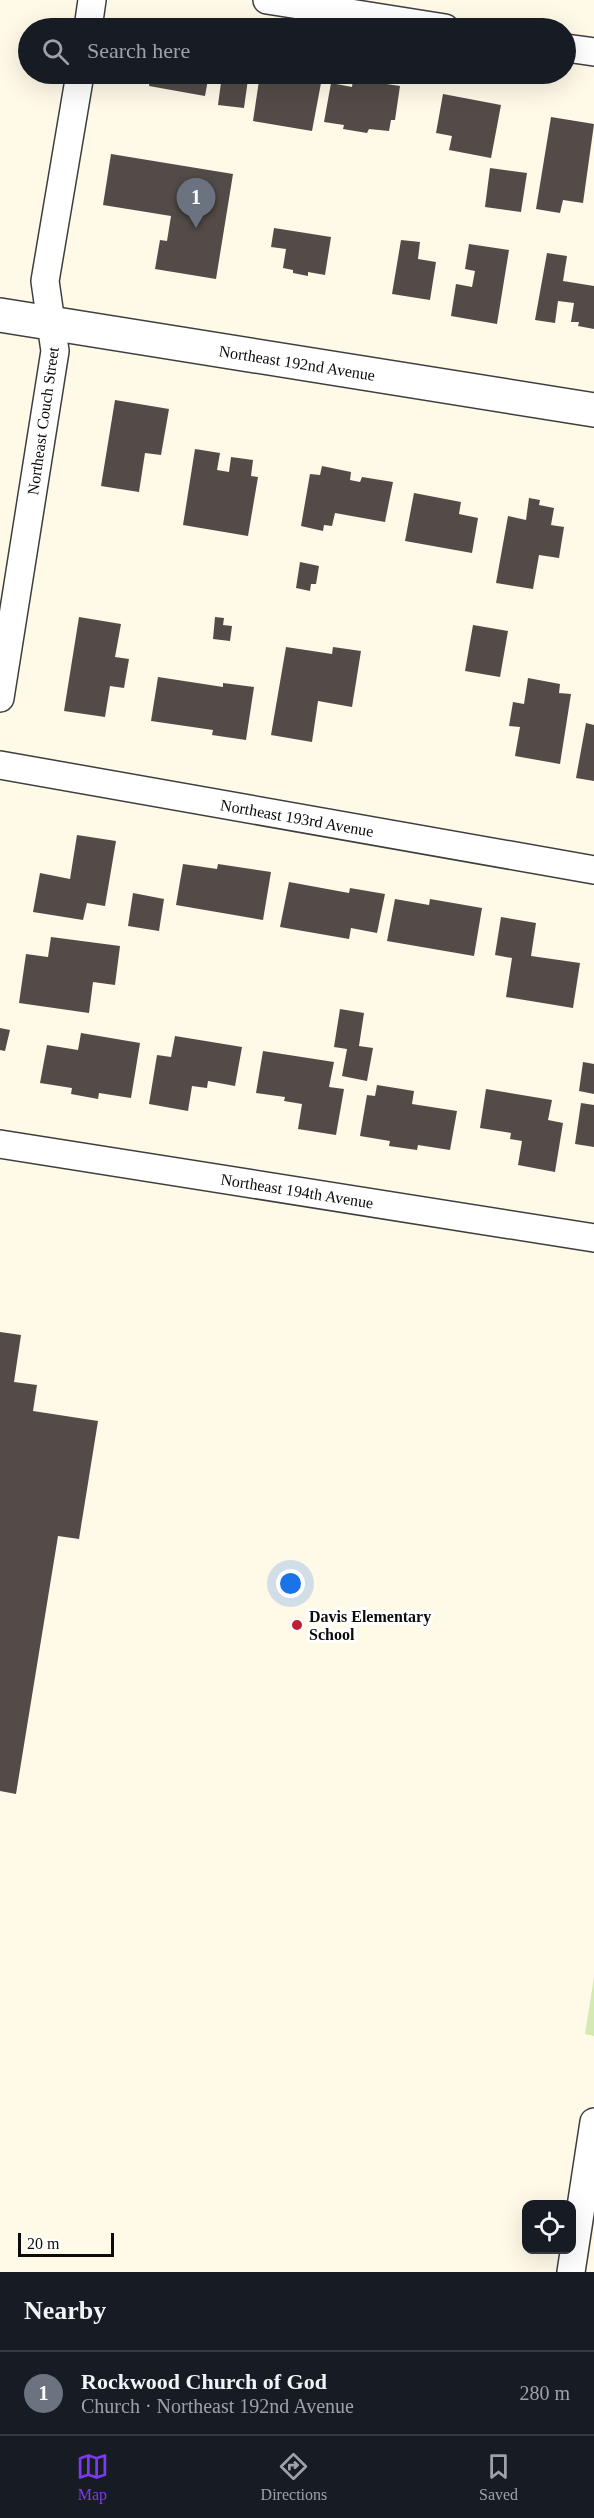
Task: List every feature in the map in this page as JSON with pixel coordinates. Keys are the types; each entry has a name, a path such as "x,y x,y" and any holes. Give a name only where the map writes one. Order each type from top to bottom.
{"street":[{"path":"89,18 92,0"},
{"path":"267,0 381,18"},
{"path":"576,49 594,52"},
{"name":"Northeast Couch Street","path":"0,698 56,351 45,281 78,84"},
{"name":"Northeast 192nd Avenue","path":"0,315 594,410"},
{"name":"Northeast 193rd Avenue","path":"0,765 594,870"},
{"name":"Northeast 194th Avenue","path":"0,1144 594,1238"},
{"path":"571,2272 594,2122"}],"green space":[{"path":"594,1977 594,2036 585,2034"}],"building":[{"path":"149,84 207,84 205,96 149,86"},
{"path":"221,84 247,84 244,108 218,105"},
{"path":"259,84 321,84 312,131 253,121"},
{"path":"331,84 352,87 352,84 400,86 395,120 391,120 389,131 369,129 367,133 343,129 344,125 324,122"},
{"path":"443,94 501,105 491,158 449,150 452,136 436,133"},
{"path":"551,117 594,124 583,203 563,200 560,213 536,209"},
{"path":"111,154 233,174 216,279 155,269 160,240 167,241 171,216 103,205"},
{"path":"490,168 527,173 521,212 485,207"},
{"path":"274,228 331,237 325,275 308,272 308,276 283,268 286,249 271,247"},
{"path":"401,240 420,242 418,259 436,262 430,300 392,294"},
{"path":"469,244 509,250 497,324 451,316 456,284 472,287 475,271 465,269"},
{"path":"547,253 567,256 563,281 594,286 594,329 578,326 579,322 571,322 574,303 558,301 555,323 535,320"},
{"path":"115,400 169,409 161,455 145,453 139,492 101,486"},
{"path":"195,449 220,453 217,470 229,472 231,457 253,460 251,476 258,477 248,536 183,525"},
{"path":"322,466 351,472 350,480 360,482 362,477 393,482 385,522 335,513 332,526 324,525 323,531 301,526 310,474 320,475"},
{"path":"414,493 461,502 459,514 478,518 472,553 405,541"},
{"path":"529,498 540,500 539,505 554,508 551,525 564,527 559,558 539,555 533,589 496,583 508,516 526,520"},
{"path":"300,562 319,566 316,584 311,584 310,591 296,588"},
{"path":"79,617 121,624 115,657 129,659 124,688 110,686 105,717 64,711"},
{"path":"215,617 224,618 223,625 232,626 230,641 213,639"},
{"path":"473,625 508,631 500,677 465,671"},
{"path":"286,647 332,654 333,647 361,651 352,707 318,701 312,742 271,735"},
{"path":"158,677 223,687 223,683 254,687 246,740 212,735 213,730 151,721"},
{"path":"528,678 560,684 559,693 571,694 560,764 515,756 520,727 509,726 513,702 524,704"},
{"path":"586,723 594,725 594,781 576,778"},
{"path":"77,835 116,841 105,906 87,903 83,920 33,912 40,873 70,879"},
{"path":"183,864 217,869 218,864 271,872 263,920 176,905"},
{"path":"289,882 349,893 350,888 385,894 377,933 351,928 349,939 280,927"},
{"path":"133,893 164,899 159,931 128,926"},
{"path":"395,899 429,905 430,899 482,908 474,956 387,941"},
{"path":"501,917 536,923 531,956 580,963 573,1008 506,997 512,958 495,955"},
{"path":"51,937 120,946 115,985 93,982 89,1013 19,1003 26,954 48,957"},
{"path":"340,1009 364,1013 359,1046 373,1048 367,1081 342,1076 347,1049 334,1047"},
{"path":"0,1028 10,1030 5,1051 0,1050"},
{"path":"81,1033 140,1043 131,1098 99,1093 98,1099 71,1094 72,1088 40,1083 47,1045 78,1050"},
{"path":"175,1036 242,1047 235,1086 208,1081 207,1088 192,1086 188,1111 149,1104 157,1055 171,1057"},
{"path":"263,1051 334,1062 329,1087 344,1089 336,1135 298,1129 302,1104 284,1101 285,1097 256,1093"},
{"path":"583,1062 594,1064 594,1094 579,1091"},
{"path":"377,1085 414,1091 412,1104 457,1111 450,1150 418,1145 417,1150 389,1146 390,1141 360,1136 367,1095 375,1096"},
{"path":"486,1089 552,1100 548,1120 563,1123 555,1172 518,1165 522,1141 510,1139 511,1133 480,1128"},
{"path":"581,1103 594,1105 594,1147 575,1144"},
{"path":"0,1332 21,1335 14,1382 37,1385 33,1411 98,1421 79,1539 58,1536 16,1794 0,1791"}],"place":[{"name":"Rockwood Church of God","path":"196,228"},
{"name":"Davis Elementary School","path":"297,1625"}]}
